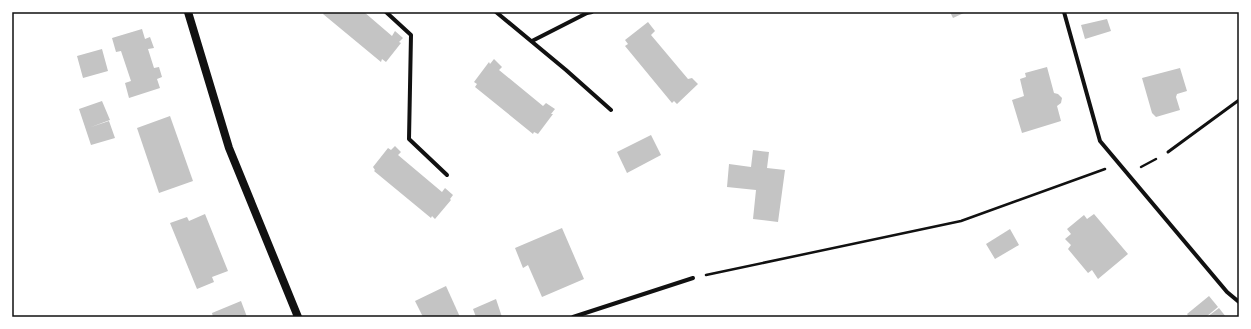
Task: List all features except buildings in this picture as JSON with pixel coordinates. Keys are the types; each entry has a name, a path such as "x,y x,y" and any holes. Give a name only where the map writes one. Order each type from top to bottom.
{"main road":[{"path":"188,12 229,148 298,317"}],"street":[{"path":"386,12 412,35 409,139 447,176"},
{"path":"496,12 611,110"},
{"path":"532,42 587,13 592,12"},
{"path":"1064,12 1100,141 1227,292 1239,302"},
{"path":"573,317 694,278"}],"lane":[{"path":"1168,152 1239,100"}],"path":[{"path":"1129,175 1168,152"},
{"path":"694,278 961,221 1120,164"}]}
